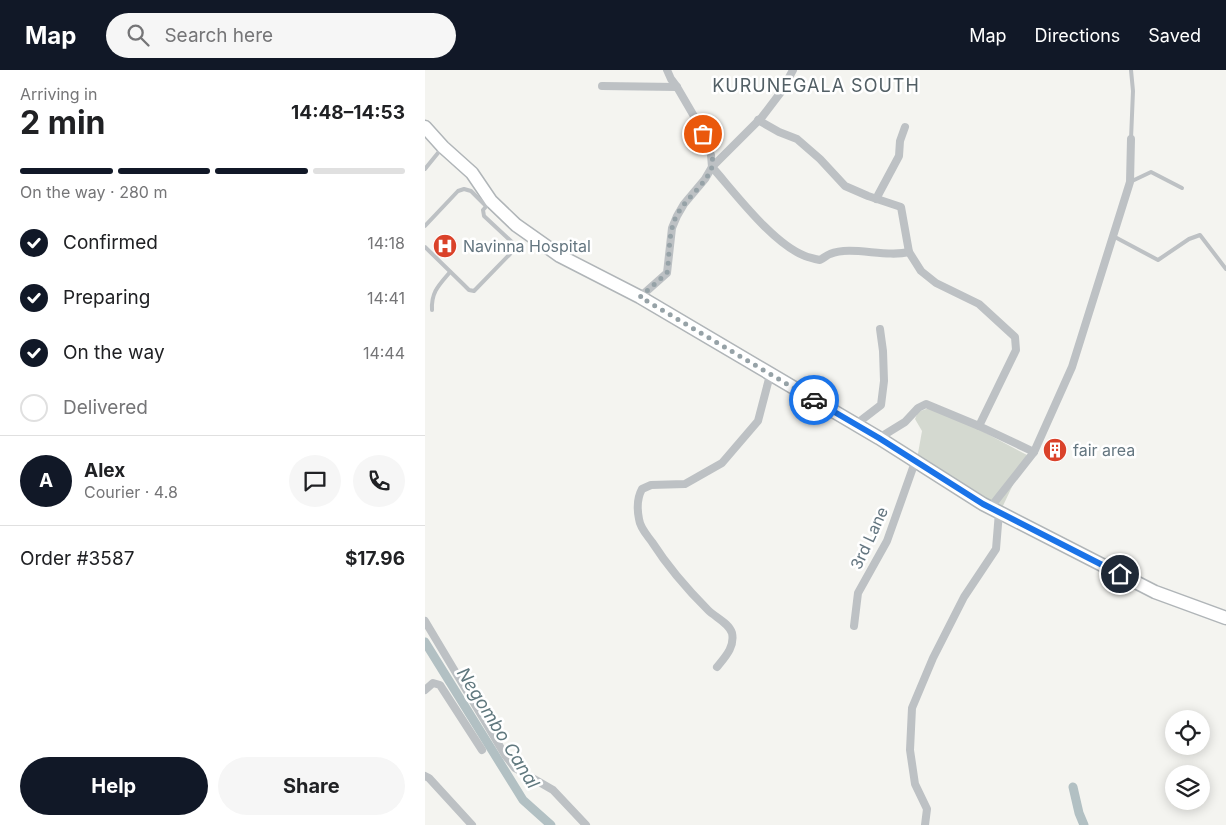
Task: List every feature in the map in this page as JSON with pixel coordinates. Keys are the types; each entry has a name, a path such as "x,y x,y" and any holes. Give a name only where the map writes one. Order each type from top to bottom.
{"main road":[{"path":"425,127 443,147 472,173 489,203 560,256 640,297 879,438 994,510 1155,592 1226,618"}],"street":[{"path":"667,70 698,123 711,155 712,167 760,222 783,243 804,256 820,260 831,253 845,250 899,254 909,252"},
{"path":"640,297 667,273 672,228 684,204 705,179 712,167 758,120 781,92 793,70"},
{"path":"602,86 677,86"},
{"path":"758,120 779,132 797,139 820,159 845,186 901,207 909,252 921,271 935,283 979,304 1015,338 1016,350 979,426"},
{"path":"876,199 899,156 900,141 905,127"},
{"path":"925,825 927,809 915,784 910,750 913,708 933,658 964,597 996,549 994,510 1034,452 1072,368 1130,182 1131,139"},
{"path":"855,424 881,405 884,381 880,329"},
{"path":"717,667 727,655 731,646 733,638 731,630 709,611 667,564 641,525 638,501 642,489 651,486 685,484 722,463 758,421 770,375"},
{"path":"879,438 905,422 917,408 926,404 1034,452"},
{"name":"3rd Lane","path":"854,626 858,593 887,541 915,462"},
{"path":"425,621 505,755 515,768 553,790 587,825"},
{"path":"425,690 433,683 440,685 482,750"},
{"path":"425,776 429,778 472,825"}],"lane":[{"path":"1131,70 1133,92 1131,139"},
{"path":"425,169 443,147"},
{"path":"1130,182 1151,172 1182,188"},
{"path":"425,226 459,191 464,189 471,191 489,203 483,210 484,216 514,244 510,254 473,291 469,290 425,247"},
{"path":"1113,236 1158,260 1189,239 1200,235 1226,269"},
{"path":"432,310 434,292 450,272"}],"shaded area":[{"path":"929,408 978,429 1027,455 1001,510 917,459 922,431 915,419 918,412"}],"waterway":[{"name":"Negombo Canal","path":"425,642 523,800 551,825"},
{"path":"1073,787 1084,825"}],"way so far":[{"path":"703,134 711,155 712,167 677,216 669,243 667,273 640,297 814,400"}],"place":[{"name":"Navinna Hospital","path":"445,246"},
{"name":"fair area","path":"1055,450"}],"district":[{"name":"KURUNEGALA SOUTH","path":"816,86"}],"route":[{"path":"814,400 879,438 983,504 1120,574"}]}
